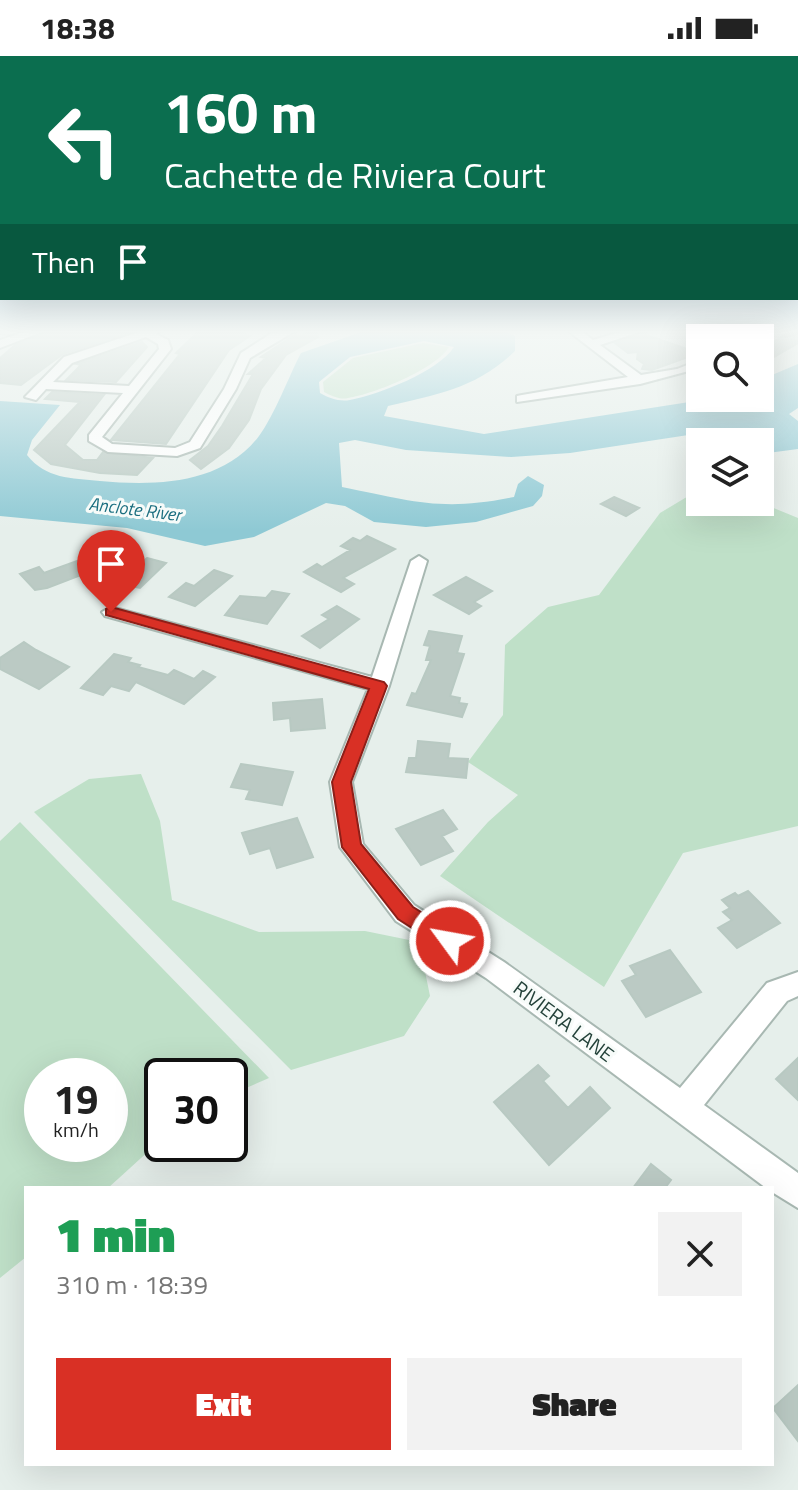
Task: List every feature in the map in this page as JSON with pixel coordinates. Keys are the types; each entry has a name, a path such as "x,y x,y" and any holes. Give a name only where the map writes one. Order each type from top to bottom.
{"street":[{"path":"124,397 94,438 98,444 108,448 177,452 195,445 225,397"},
{"path":"522,399 535,397"},
{"name":"RIVIERA LANE","path":"419,561 379,686 341,782 352,847 405,913 495,970 798,1192"},
{"path":"111,612 379,686"},
{"path":"683,1108 777,992 798,984"}],"green space":[{"path":"686,497 686,516 774,516 774,508 798,518 798,826 683,853 604,987 440,876 488,822 518,795 468,762 503,715 505,645 548,607 599,595 660,513"},
{"path":"141,774 160,821 172,900 259,932 365,931 419,942 430,996 404,1036 291,1070 34,812 89,779"},
{"path":"20,822 269,1078 248,1087 248,1058 144,1058 144,1155 110,1186 24,1186 24,1259 0,1278 0,841"}],"water":[{"name":"Anclote River","path":"281,397 346,400 362,397 427,397 388,406 384,416 484,434 686,403 686,412 774,412 774,397 798,397 798,408 789,414 798,421 798,449 774,452 774,428 686,428 686,435 570,453 511,457 406,450 355,440 339,443 342,487 388,497 427,503 467,504 514,497 518,484 528,476 544,485 542,496 533,506 476,522 426,527 374,522 345,506 326,503 254,537 205,546 127,528 0,516 0,401 60,405 32,440 27,455 42,469 69,478 121,483 186,479 226,464 244,452 265,427"}],"building":[{"path":"103,397 65,445 83,460 97,460 103,452 153,458 137,475 100,473 51,464 34,450 80,402 45,399"},
{"path":"146,397 198,397 166,444 111,440"},
{"path":"239,397 258,397 249,420 229,448 201,469 190,460 208,446"},
{"path":"614,497 639,508 626,516 601,504"},
{"path":"367,536 395,549 343,578 354,584 341,592 304,572 317,564 322,567 350,550 341,546 353,538 360,541"},
{"path":"147,558 166,563 140,588 110,582 127,568 134,569"},
{"path":"80,560 91,571 47,588 35,590 20,574 39,567 44,573"},
{"path":"214,570 232,576 195,606 169,597 186,583 194,586"},
{"path":"466,577 492,591 474,602 481,606 469,614 434,595"},
{"path":"272,591 289,594 267,624 225,615 240,596 266,598"},
{"path":"337,606 359,619 320,648 302,636 329,619 322,615"},
{"path":"429,631 462,636 457,653 464,654 450,696 460,698 459,703 467,704 462,717 407,705 412,693 416,694 431,660 426,660 430,646 424,645"},
{"path":"24,642 69,667 39,689 0,669 0,658"},
{"path":"114,654 131,658 128,662 140,665 138,667 168,675 174,670 194,679 203,671 215,677 184,704 136,682 129,691 111,686 103,695 81,688"},
{"path":"322,699 325,728 291,731 290,718 274,720 273,703"},
{"path":"418,741 450,744 448,758 468,759 466,778 406,772 409,758 416,758"},
{"path":"241,764 293,772 282,805 246,799 250,790 231,787"},
{"path":"443,810 457,829 442,836 453,851 421,865 396,829"},
{"path":"297,818 313,857 277,868 270,848 250,854 242,833"},
{"path":"748,891 780,923 737,948 718,928 732,920 723,912 730,908 722,900"},
{"path":"670,950 701,992 646,1017 622,981 636,975 630,966"},
{"path":"798,1058 798,1100 776,1079"},
{"path":"538,1065 549,1076 543,1081 568,1108 590,1087 610,1108 549,1165 494,1102"},
{"path":"651,1164 671,1180 666,1186 634,1186"},
{"path":"798,1385 798,1441 774,1409"}],"route":[{"path":"111,612 379,686 341,782 352,847 405,913 450,941"}]}
